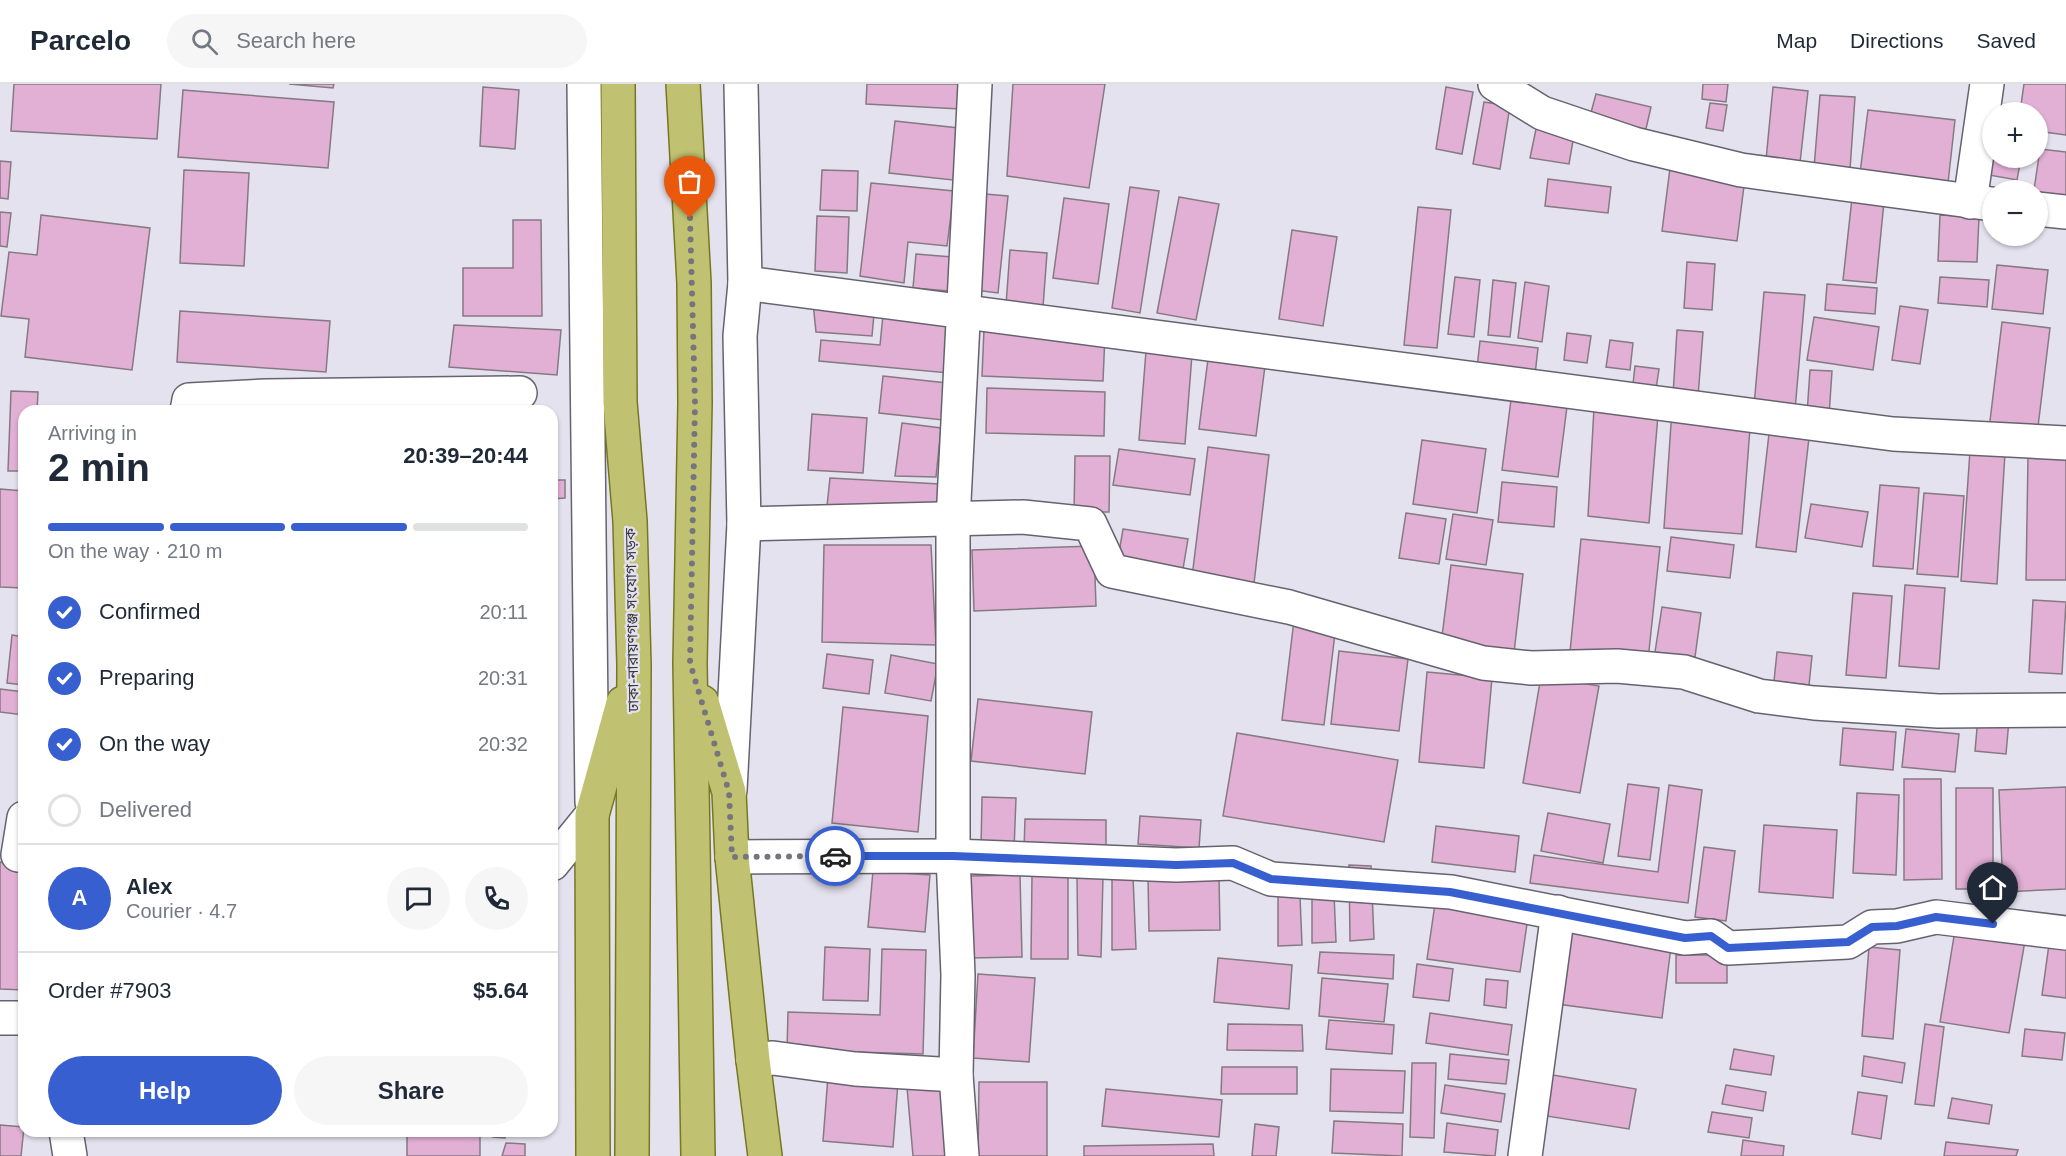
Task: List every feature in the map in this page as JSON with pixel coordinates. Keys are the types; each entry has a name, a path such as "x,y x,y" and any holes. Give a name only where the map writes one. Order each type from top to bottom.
{"main road":[{"name":"ঢাকা-নারায়ণগঞ্জ সংযোগ সড়ক","path":"618,84 620,402 630,521 634,665 632,1156"},
{"path":"683,84 694,283 695,403 690,663 698,1156"},
{"path":"690,663 729,792 732,857 765,1156"},
{"path":"593,1156 592,815 634,665"}],"street":[{"path":"558,857 592,815 584,84"},
{"path":"729,792 744,524 740,336 745,283 741,84"},
{"path":"962,1156 956,1075 958,975 953,856 953,521 975,84"},
{"path":"1501,86 1542,112 1634,144 1742,170 1981,203 1987,84"},
{"path":"2048,210 2066,212"},
{"path":"745,283 1893,434 2066,443"},
{"path":"188,405 189,400 266,396 520,393"},
{"path":"744,524 953,521 1023,517 1090,524 1112,572 1288,607 1483,663 1531,668 1617,666 1684,672 1759,696 1814,703 1938,711 2066,710"},
{"path":"14,855 18,840"},
{"path":"732,857 953,856 1176,865 1233,863 1271,879 1450,892 1685,938 1711,936 1728,948 1848,942 1872,927 1897,926 1936,917 2066,933"},
{"path":"1525,1156 1558,912"},
{"path":"0,1018 18,1018"},
{"path":"753,1059 773,1058 855,1069 956,1075"},
{"path":"67,1137 70,1156"}],"building":[{"path":"14,84 161,84 157,139 11,131"},
{"path":"289,84 334,84 333,88"},
{"path":"867,84 961,84 960,109 866,104"},
{"path":"1013,84 1105,84 1089,188 1007,176"},
{"path":"1703,84 1728,84 1726,102 1702,99"},
{"path":"2024,84 2066,84 2066,135 2048,133 2048,102 2021,102"},
{"path":"483,87 519,90 515,149 480,146"},
{"path":"1446,87 1473,92 1462,154 1436,149"},
{"path":"1773,87 1808,91 1800,163 1766,160"},
{"path":"183,90 334,102 328,168 178,157"},
{"path":"1596,94 1651,107 1645,133 1589,120"},
{"path":"1820,95 1855,97 1850,170 1814,168"},
{"path":"1484,102 1510,106 1500,169 1473,164"},
{"path":"1710,103 1727,105 1723,131 1706,128"},
{"path":"1868,110 1955,120 1948,183 1860,173"},
{"path":"895,121 959,128 953,180 889,173"},
{"path":"1536,129 1574,135 1569,164 1530,158"},
{"path":"2048,150 2066,152 2066,203 2048,201 2048,180 2035,180 2037,168 2048,168"},
{"path":"0,161 11,162 8,199 0,198"},
{"path":"1982,163 1982,168 2019,168 2017,180 1966,171"},
{"path":"1670,168 1745,178 1737,241 1662,231"},
{"path":"184,170 249,173 244,266 180,263"},
{"path":"822,170 858,171 857,211 820,210"},
{"path":"1548,179 1611,187 1608,213 1545,206"},
{"path":"871,183 954,191 947,246 908,242 904,283 860,276"},
{"path":"1130,187 1159,191 1140,313 1112,308"},
{"path":"985,194 1008,196 998,293 975,290"},
{"path":"1179,197 1219,204 1196,320 1157,313"},
{"path":"1064,198 1109,204 1098,284 1053,278"},
{"path":"1852,198 1884,202 1876,283 1843,280"},
{"path":"1418,207 1451,210 1437,348 1404,345"},
{"path":"0,212 11,213 7,247 0,246"},
{"path":"41,215 150,228 132,370 25,357 29,319 1,316 9,252 37,255"},
{"path":"1940,215 1979,217 1977,262 1938,261"},
{"path":"817,216 849,217 847,273 815,271"},
{"path":"513,220 541,220 542,316 463,316 463,268 513,268"},
{"path":"1292,230 1337,237 1323,326 1279,319"},
{"path":"1010,250 1047,253 1043,307 1006,305"},
{"path":"916,254 952,257 949,291 913,288"},
{"path":"1687,262 1715,264 1712,310 1684,308"},
{"path":"1997,265 2048,270 2043,314 1992,309"},
{"path":"1455,277 1480,280 1474,337 1448,334"},
{"path":"1940,277 1989,280 1987,307 1938,303"},
{"path":"1493,280 1516,283 1510,337 1488,335"},
{"path":"1525,282 1549,286 1542,342 1518,338"},
{"path":"1827,284 1877,288 1875,314 1825,310"},
{"path":"1764,292 1805,295 1795,410 1754,406"},
{"path":"813,303 874,314 872,336 816,332"},
{"path":"1900,306 1928,310 1920,364 1892,360"},
{"path":"180,311 330,321 326,372 177,362"},
{"path":"883,315 954,322 949,373 819,361 821,340 880,345"},
{"path":"1814,317 1879,327 1873,370 1807,360"},
{"path":"2002,322 2050,328 2037,435 1989,429"},
{"path":"454,325 561,330 557,375 449,367"},
{"path":"984,329 1105,335 1103,381 982,376"},
{"path":"1677,330 1703,332 1698,397 1673,395"},
{"path":"1567,333 1591,336 1587,363 1564,360"},
{"path":"1610,340 1633,343 1630,370 1606,367"},
{"path":"1480,341 1538,348 1535,375 1477,368"},
{"path":"1146,351 1192,355 1185,444 1139,440"},
{"path":"1208,359 1265,366 1256,436 1199,429"},
{"path":"1635,366 1659,369 1655,396 1632,393"},
{"path":"1810,370 1832,371 1829,416 1807,414"},
{"path":"883,376 947,383 943,420 879,413"},
{"path":"1513,384 1569,391 1558,477 1502,470"},
{"path":"987,388 1105,392 1104,436 986,433"},
{"path":"11,391 38,392 37,405 18,405 18,471 8,471"},
{"path":"1594,408 1658,415 1649,523 1588,516"},
{"path":"1672,409 1751,415 1742,534 1664,528"},
{"path":"812,414 867,418 863,473 808,470"},
{"path":"902,423 941,428 936,477 895,476"},
{"path":"1770,425 1810,429 1796,552 1756,547"},
{"path":"1422,440 1486,449 1477,513 1413,504"},
{"path":"1208,447 1269,455 1253,592 1191,585"},
{"path":"1119,449 1195,459 1190,495 1113,485"},
{"path":"1970,451 2005,453 1997,584 1961,581"},
{"path":"1075,456 1110,456 1109,512 1074,512"},
{"path":"2028,457 2066,457 2066,580 2026,580"},
{"path":"830,478 940,484 942,508 827,506"},
{"path":"558,480 565,480 565,498 558,499"},
{"path":"1502,482 1557,487 1554,527 1498,522"},
{"path":"1880,485 1919,488 1913,569 1873,566"},
{"path":"0,489 18,490 18,588 0,587"},
{"path":"1924,493 1964,496 1958,577 1917,574"},
{"path":"1811,504 1868,512 1862,547 1805,538"},
{"path":"1406,513 1446,519 1439,564 1399,558"},
{"path":"1453,514 1493,520 1486,565 1446,559"},
{"path":"1123,529 1188,539 1182,575 1117,564"},
{"path":"1671,537 1734,545 1730,578 1667,571"},
{"path":"1581,539 1660,547 1648,660 1570,652"},
{"path":"824,545 931,545 936,645 822,642"},
{"path":"1094,546 1096,606 974,611 972,550"},
{"path":"1451,565 1523,574 1514,653 1441,644"},
{"path":"1905,585 1945,588 1939,669 1899,666"},
{"path":"1853,593 1892,596 1886,678 1846,675"},
{"path":"2033,600 2066,602 2062,674 2029,672"},
{"path":"1662,607 1701,613 1695,657 1655,652"},
{"path":"1294,620 1336,625 1324,725 1282,720"},
{"path":"12,635 18,636 18,684 7,683"},
{"path":"1339,651 1408,659 1399,731 1331,724"},
{"path":"1777,652 1812,656 1809,685 1774,681"},
{"path":"827,654 873,660 869,694 823,688"},
{"path":"891,655 938,664 931,701 885,693"},
{"path":"1427,672 1492,678 1484,768 1419,762"},
{"path":"1541,676 1599,686 1580,793 1523,783"},
{"path":"0,689 18,691 18,714 0,712"},
{"path":"978,699 1092,712 1085,774 971,761"},
{"path":"843,707 928,716 918,832 832,823"},
{"path":"1978,717 2009,720 2006,754 1975,751"},
{"path":"1843,728 1896,732 1893,770 1840,765"},
{"path":"1906,729 1959,734 1955,772 1902,767"},
{"path":"1237,733 1398,760 1384,842 1223,816"},
{"path":"1904,779 1941,779 1942,879 1904,880"},
{"path":"1628,784 1659,788 1650,860 1618,856"},
{"path":"1669,785 1702,790 1688,903 1530,883 1534,855 1658,872"},
{"path":"2066,787 2066,889 2003,892 1999,790"},
{"path":"1956,788 1993,788 1993,889 1956,889"},
{"path":"1857,793 1899,795 1896,875 1853,873"},
{"path":"982,797 1016,798 1014,850 981,849"},
{"path":"1548,813 1610,824 1603,863 1541,851"},
{"path":"1140,816 1201,820 1199,848 1138,844"},
{"path":"1025,819 1106,820 1106,852 1024,850"},
{"path":"1764,825 1837,830 1833,898 1759,892"},
{"path":"1436,826 1519,836 1515,872 1432,862"},
{"path":"1704,847 1735,851 1726,921 1695,917"},
{"path":"0,862 18,864 18,990 0,989"},
{"path":"1349,865 1371,866 1374,939 1350,941"},
{"path":"1312,867 1333,868 1336,942 1312,943"},
{"path":"1278,870 1299,872 1302,945 1278,946"},
{"path":"873,871 930,875 925,932 868,927"},
{"path":"1112,874 1133,876 1136,949 1112,950"},
{"path":"1020,875 1022,957 972,958 969,876"},
{"path":"1032,875 1068,876 1068,959 1031,959"},
{"path":"1103,876 1101,957 1078,955 1077,878"},
{"path":"1219,876 1220,930 1149,931 1148,877"},
{"path":"1436,897 1529,910 1520,972 1427,959"},
{"path":"1956,924 2026,935 2009,1033 1940,1022"},
{"path":"1567,925 1672,939 1662,1018 1557,1004"},
{"path":"2050,937 2066,939 2066,998 2042,995"},
{"path":"825,947 870,949 868,1001 823,1000"},
{"path":"1869,947 1900,950 1893,1039 1862,1036"},
{"path":"882,949 926,950 923,1054 787,1050 788,1012 880,1015"},
{"path":"1320,952 1394,955 1393,979 1318,973"},
{"path":"1676,955 1727,955 1727,983 1676,983"},
{"path":"1218,958 1292,965 1289,1009 1214,1002"},
{"path":"1417,964 1453,969 1449,1001 1413,997"},
{"path":"978,974 1035,978 1029,1062 973,1058"},
{"path":"1322,978 1388,984 1384,1022 1319,1016"},
{"path":"1486,979 1508,981 1506,1008 1484,1005"},
{"path":"1430,1013 1512,1025 1508,1055 1426,1043"},
{"path":"1329,1020 1394,1025 1392,1054 1326,1049"},
{"path":"1228,1024 1302,1025 1303,1051 1227,1050"},
{"path":"1925,1024 1944,1027 1934,1106 1915,1104"},
{"path":"2025,1029 2065,1033 2062,1060 2022,1056"},
{"path":"1734,1049 1774,1056 1771,1075 1730,1069"},
{"path":"1450,1054 1509,1060 1506,1084 1448,1079"},
{"path":"1864,1056 1905,1063 1902,1083 1862,1076"},
{"path":"1412,1063 1436,1063 1434,1138 1410,1137"},
{"path":"1222,1067 1297,1067 1297,1094 1221,1094"},
{"path":"1331,1069 1405,1071 1403,1113 1330,1111"},
{"path":"1547,1074 1636,1089 1629,1129 1540,1115"},
{"path":"828,1076 898,1082 893,1147 823,1141"},
{"path":"979,1082 1047,1082 1047,1156 978,1156"},
{"path":"1445,1085 1505,1094 1501,1122 1441,1113"},
{"path":"1726,1085 1766,1092 1763,1111 1722,1104"},
{"path":"907,1087 945,1091 947,1156 913,1156"},
{"path":"1106,1089 1222,1100 1219,1137 1102,1126"},
{"path":"1858,1092 1887,1096 1881,1139 1852,1134"},
{"path":"1952,1098 1992,1105 1989,1124 1948,1118"},
{"path":"1712,1112 1752,1118 1749,1138 1708,1132"},
{"path":"1334,1121 1403,1124 1402,1156 1332,1153"},
{"path":"1447,1123 1498,1130 1495,1156 1444,1152"},
{"path":"1255,1124 1279,1127 1276,1156 1252,1156"},
{"path":"0,1125 18,1126 18,1137 23,1137 21,1156 0,1156"},
{"path":"407,1137 480,1137 480,1156 407,1156"},
{"path":"1743,1140 1784,1146 1783,1156 1741,1156"},
{"path":"1946,1142 2018,1150 2016,1156 1944,1156"},
{"path":"506,1143 525,1144 525,1156 502,1156"},
{"path":"1213,1144 1214,1156 1084,1156 1084,1146"}],"way so far":[{"path":"690,218 694,283 695,403 695,514 690,663 729,792 732,857 835,856"}],"route":[{"path":"835,856 953,856 1176,865 1233,863 1271,879 1450,892 1685,938 1711,936 1728,948 1848,942 1872,927 1897,926 1936,917 1993,924"}]}
